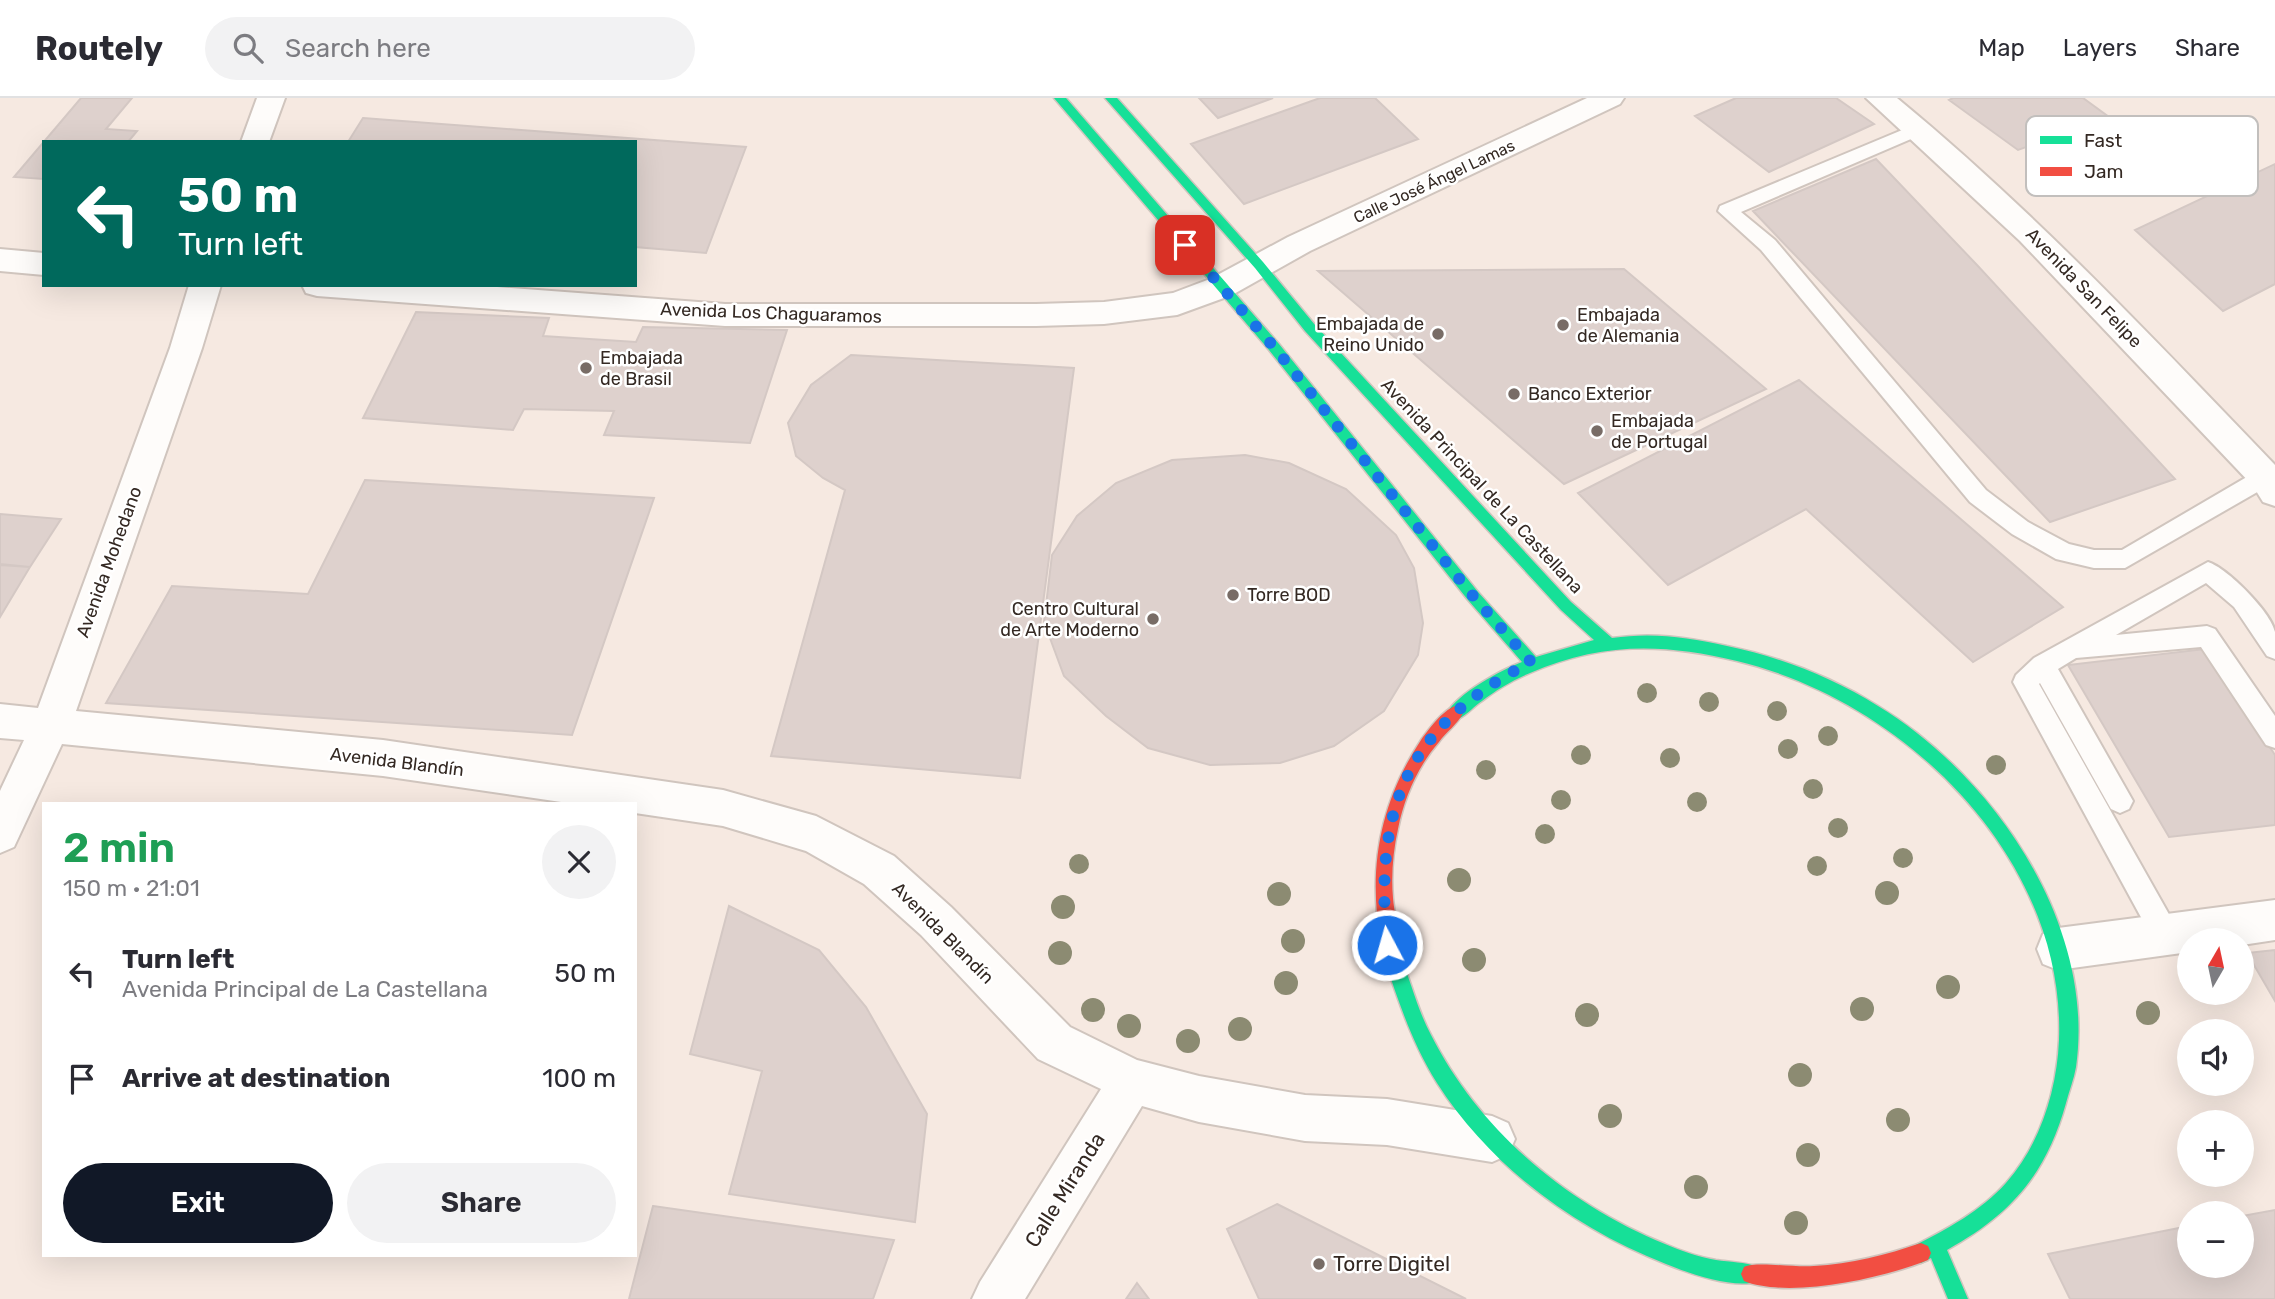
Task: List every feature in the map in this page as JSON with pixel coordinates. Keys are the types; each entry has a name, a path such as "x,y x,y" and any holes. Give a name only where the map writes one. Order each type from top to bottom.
{"street":[{"path":"256,140 271,98"},
{"path":"1060,98 1274,347 1464,585 1531,662"},
{"name":"Avenida Principal de La Castellana","path":"1111,98 1259,265 1310,328 1566,606 1607,643"},
{"name":"Calle José Ángel Lamas","path":"1221,288 1259,265 1610,98"},
{"name":"Avenida San Felipe","path":"1880,98 1919,129 2036,236 2270,484"},
{"path":"0,260 42,264"},
{"name":"Avenida Mohedano","path":"0,834 14,810 52,724 186,348 204,287"},
{"name":"Avenida Los Chaguaramos","path":"344,287 725,315 909,317 1104,313 1177,304 1221,288"},
{"path":"1607,643 1696,643 1741,652 1786,666 1820,681 1874,711 1916,740 1954,775 1988,813 2017,856 2035,890 2058,948 2068,1000 2070,1051 2062,1100 2045,1146 2018,1188 1982,1223 1938,1251 1886,1270 1832,1285 1708,1269 1648,1248 1590,1218 1518,1166 1454,1093 1424,1045 1402,995 1387,945 1382,897 1385,850 1394,808 1411,769 1433,735 1461,705 1494,681 1531,662 1607,643"},
{"name":"Avenida Blandín","path":"0,721 52,724 396,760 723,808 816,835 879,870 936,921 1054,1043 1132,1081 1199,1099 1305,1118 1387,1122 1492,1139"},
{"path":"2058,948 2275,920"},
{"name":"Calle Miranda","path":"997,1299 1132,1081"},
{"path":"1938,1251 1958,1299"}],"lane":[{"path":"1919,129 1727,211 1768,245 1978,496 2020,528 2064,552 2094,559 2125,559 2270,484"},
{"path":"2165,934 2124,856 2071,771 2025,682 2043,665 2207,570 2242,600 2275,649"},
{"path":"2070,650 2207,636 2275,737"},
{"path":"2043,665 2120,801"}],"building":[{"path":"81,98 132,98 106,129 137,131 130,140 45,140"},
{"path":"1199,98 1273,98 1218,118"},
{"path":"1320,98 1375,98 1418,139 1244,204 1191,144"},
{"path":"1736,98 1836,98 1874,124 1769,172 1695,116"},
{"path":"2083,98 2108,116 2026,116 2026,147 2018,150 1949,100"},
{"path":"363,118 746,147 706,253 637,247 637,140 349,140"},
{"path":"42,144 42,179 14,177"},
{"path":"1876,159 2175,479 2050,522 1753,211"},
{"path":"2275,164 2275,284 2223,311 2135,230 2207,196 2258,196 2258,172"},
{"path":"1624,269 1766,389 1564,484 1318,271"},
{"path":"416,312 549,318 543,336 636,342 643,327 787,330 750,443 604,435 614,411 524,409 513,430 363,418"},
{"path":"851,355 1074,368 1020,778 771,756 845,490 823,478 796,456 788,423 811,385"},
{"path":"1799,380 2063,607 1973,662 1806,509 1668,585 1578,493"},
{"name":"Torre BOD","path":"1245,455 1289,463 1346,489 1396,535 1414,568 1423,623 1418,655 1384,711 1334,746 1280,763 1210,765 1148,748 1106,716 1064,676 1044,622 1052,555 1077,516 1116,483 1172,460"},
{"path":"365,480 654,498 572,735 106,703 172,586 308,594"},
{"path":"0,514 61,519 30,567 0,564"},
{"path":"0,565 30,567 0,617"},
{"path":"2205,649 2275,755 2275,825 2169,837 2068,665"},
{"path":"729,906 819,950 866,1007 927,1114 915,1222 729,1194 762,1071 690,1054"},
{"path":"2275,950 2275,1001 2254,965 2254,952"},
{"name":"Torre Digitel","path":"1277,1204 1466,1299 1259,1299 1227,1229"},
{"path":"653,1206 894,1240 873,1299 629,1299"},
{"path":"2275,1210 2275,1299 2070,1299 2048,1254 2177,1228 2177,1278 2254,1278 2254,1214"},
{"path":"1137,1283 1149,1299 1126,1299"}],"traffic: fast":[{"path":"1060,98 1274,347 1473,596 1531,662"},
{"path":"1111,98 1259,265 1310,328 1566,606 1607,643"},
{"path":"1650,640 1710,648 1767,662 1822,683 1875,712 1923,747 1967,790 2005,838 2036,892 2058,949 2069,1008 2067,1068 2050,1127 2031,1165 2005,1198 1976,1222 1921,1253"},
{"path":"1455,713 1499,681 1545,660 1596,646 1650,640"},
{"path":"1394,961 1423,1040 1443,1075 1466,1108 1520,1165 1588,1215 1644,1245 1704,1267 1751,1274"},
{"path":"1938,1251 1958,1299"}],"traffic: jam":[{"path":"1394,961 1384,895 1390,828 1399,796 1413,766 1432,738 1455,713"},
{"path":"1751,1274 1794,1277 1837,1274 1880,1266 1921,1253"}],"place":[{"name":"Embajada de Alemania","path":"1563,325"},
{"name":"Embajada de Reino Unido","path":"1438,334"},
{"name":"Embajada de Brasil","path":"586,368"},
{"name":"Banco Exterior","path":"1514,394"},
{"name":"Embajada de Portugal","path":"1597,431"},
{"name":"Torre BOD","path":"1233,595"},
{"name":"Centro Cultural de Arte Moderno","path":"1153,619"},
{"name":"Torre Digitel","path":"1319,1264"}],"route":[{"path":"1185,245 1274,347 1473,596 1531,662 1494,681 1461,705 1433,735 1411,769 1394,808 1385,850 1382,897 1387,945"}]}
